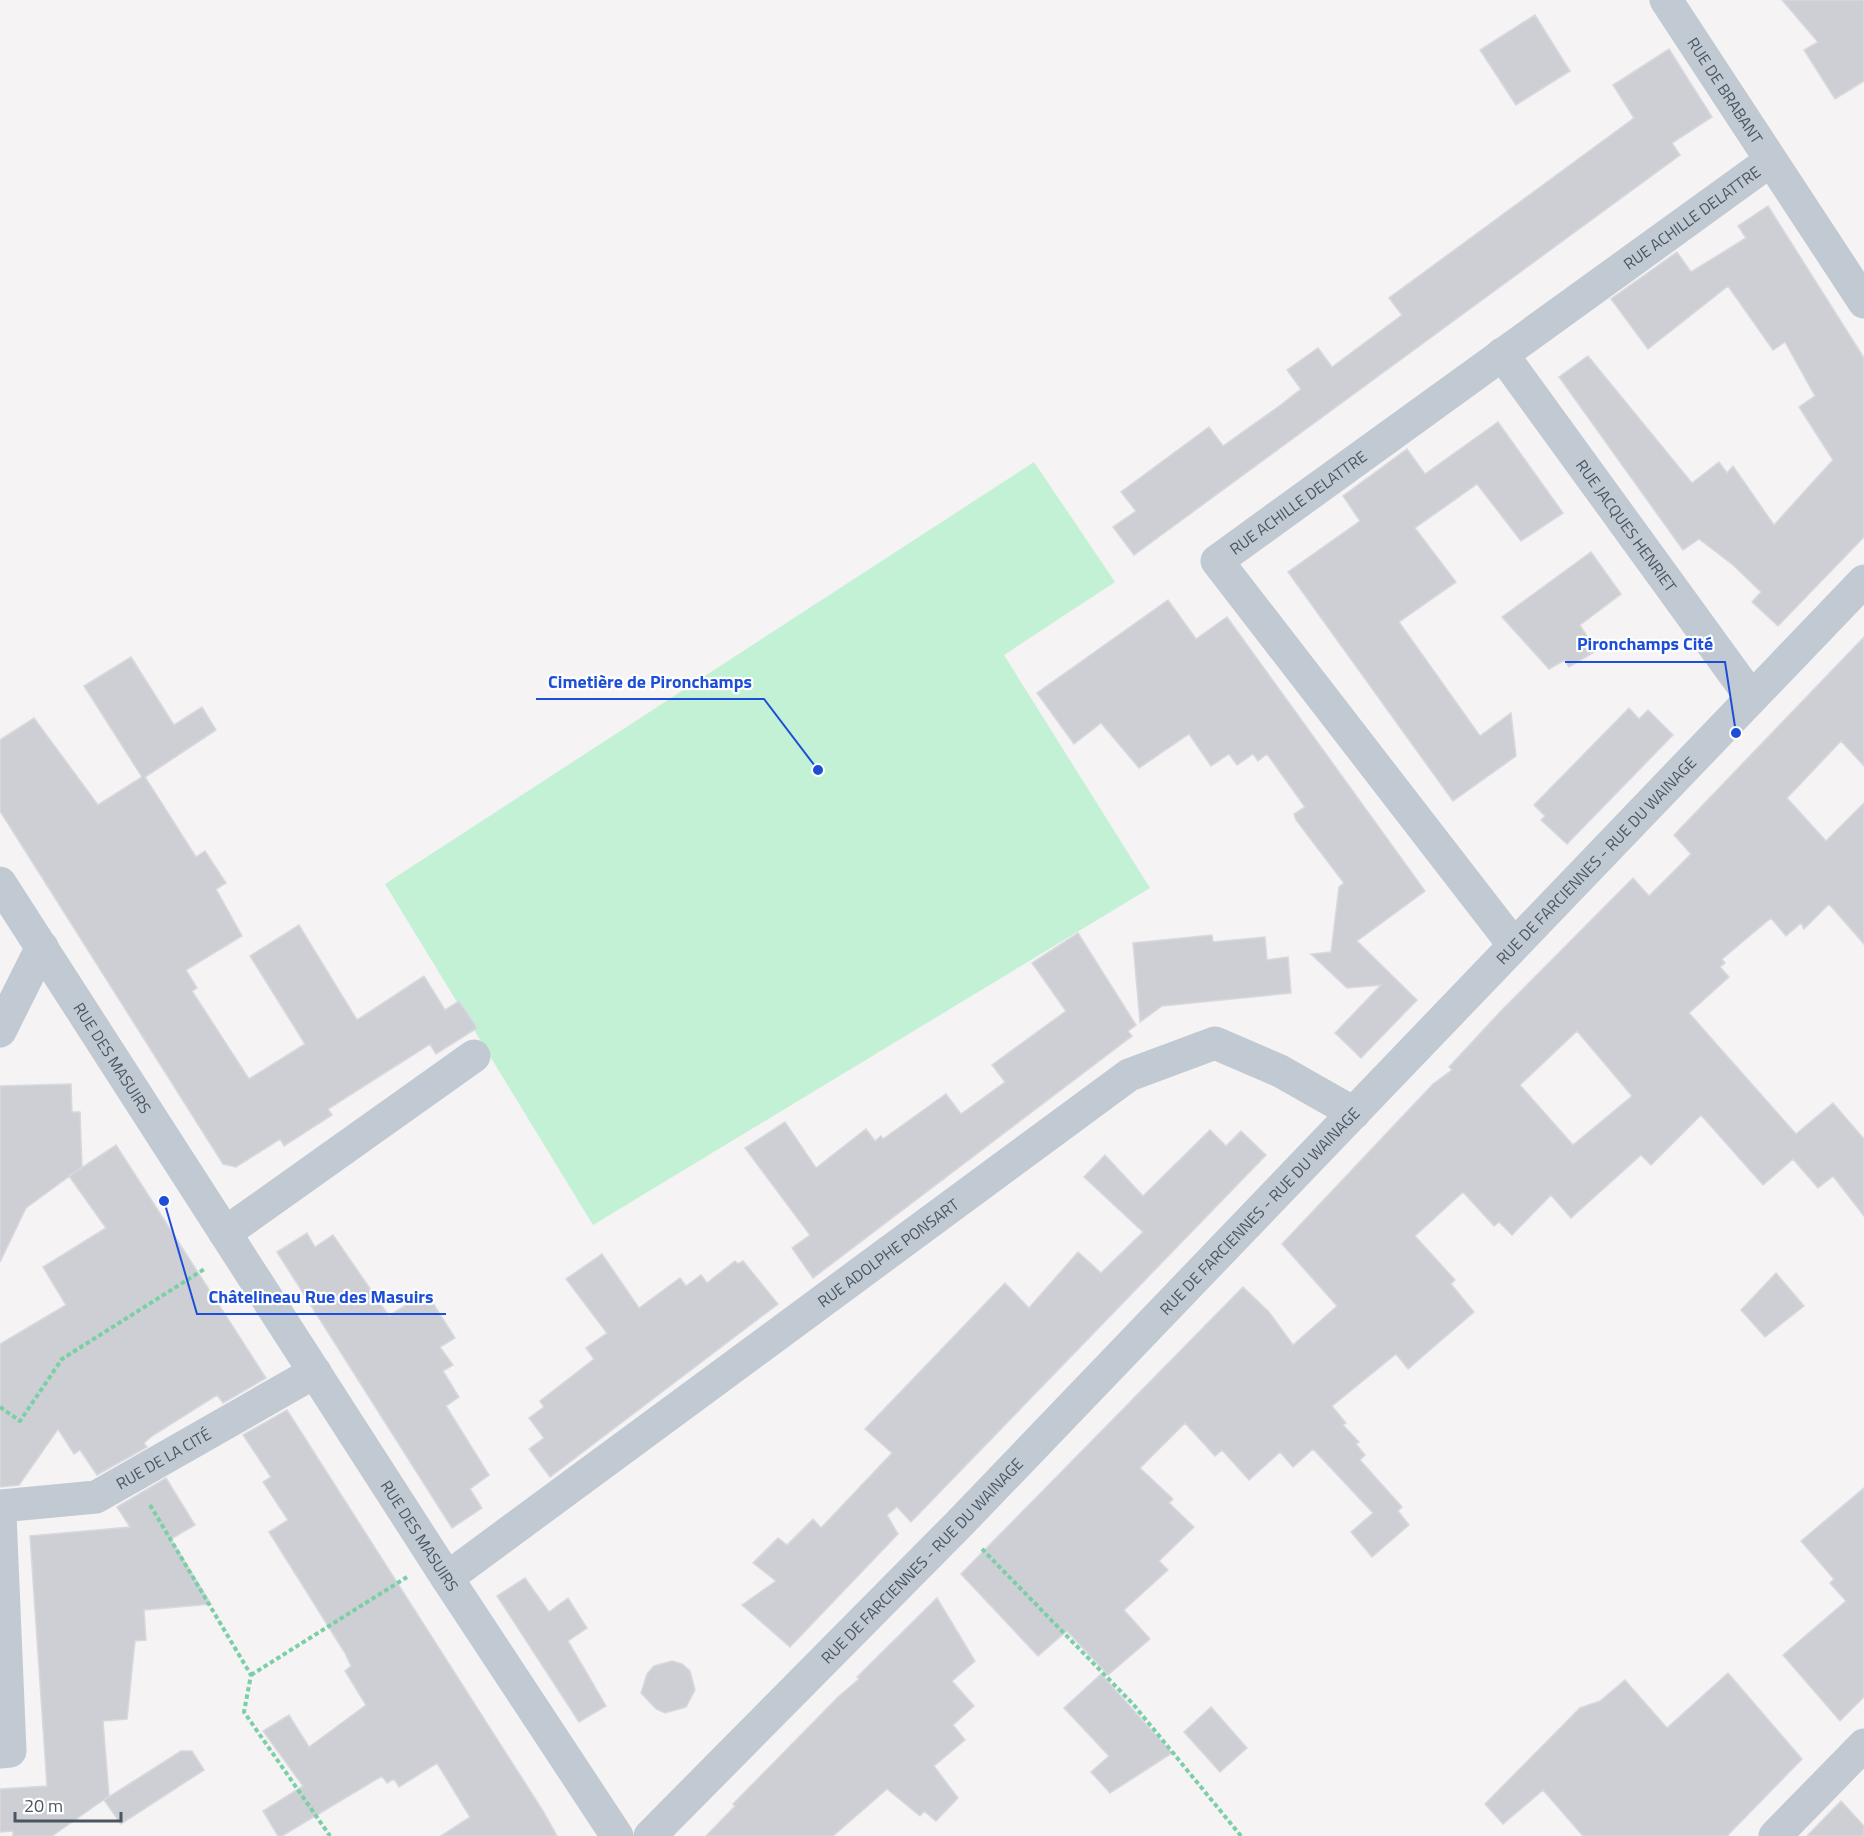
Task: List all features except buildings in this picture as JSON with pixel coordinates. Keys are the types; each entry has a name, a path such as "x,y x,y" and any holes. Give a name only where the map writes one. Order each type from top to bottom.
{"street":[{"name":"RUE DE BRABANT","path":"1666,0 1864,302"},
{"name":"RUE ACHILLE DELATTRE","path":"1513,944 1217,561 1770,161"},
{"name":"RUE JACQUES HENRIET","path":"1502,354 1751,697"},
{"name":"RUE DE FARCIENNES - RUE DU WAINAGE","path":"650,1836 958,1524 1864,581"},
{"name":"RUE DES MASUIRS","path":"0,883 441,1568 617,1836"},
{"path":"0,1031 42,947"},
{"name":"RUE ADOLPHE PONSART","path":"441,1568 1129,1075 1215,1043 1280,1071 1354,1113"},
{"path":"231,1241 474,1056"},
{"name":"RUE DE LA CITÉ","path":"0,1506 96,1497 315,1372"},
{"path":"0,1514 10,1751 0,1752"},
{"path":"1775,1836 1864,1745"}],"path":[{"path":"0,1407 20,1421 62,1359 231,1241"},
{"path":"133,1476 251,1675 244,1712 330,1836"},
{"path":"958,1524 1133,1704 1241,1836"},
{"path":"251,1675 441,1568"}],"green space":[{"path":"1034,462 1115,582 1004,655 1150,888 593,1225 385,884"}],"place":[{"name":"Pironchamps Cité","path":"1736,733"},
{"name":"Cimetière de Pironchamps","path":"818,770"},
{"name":"Châtelineau Rue des Masuirs","path":"164,1201"}]}
